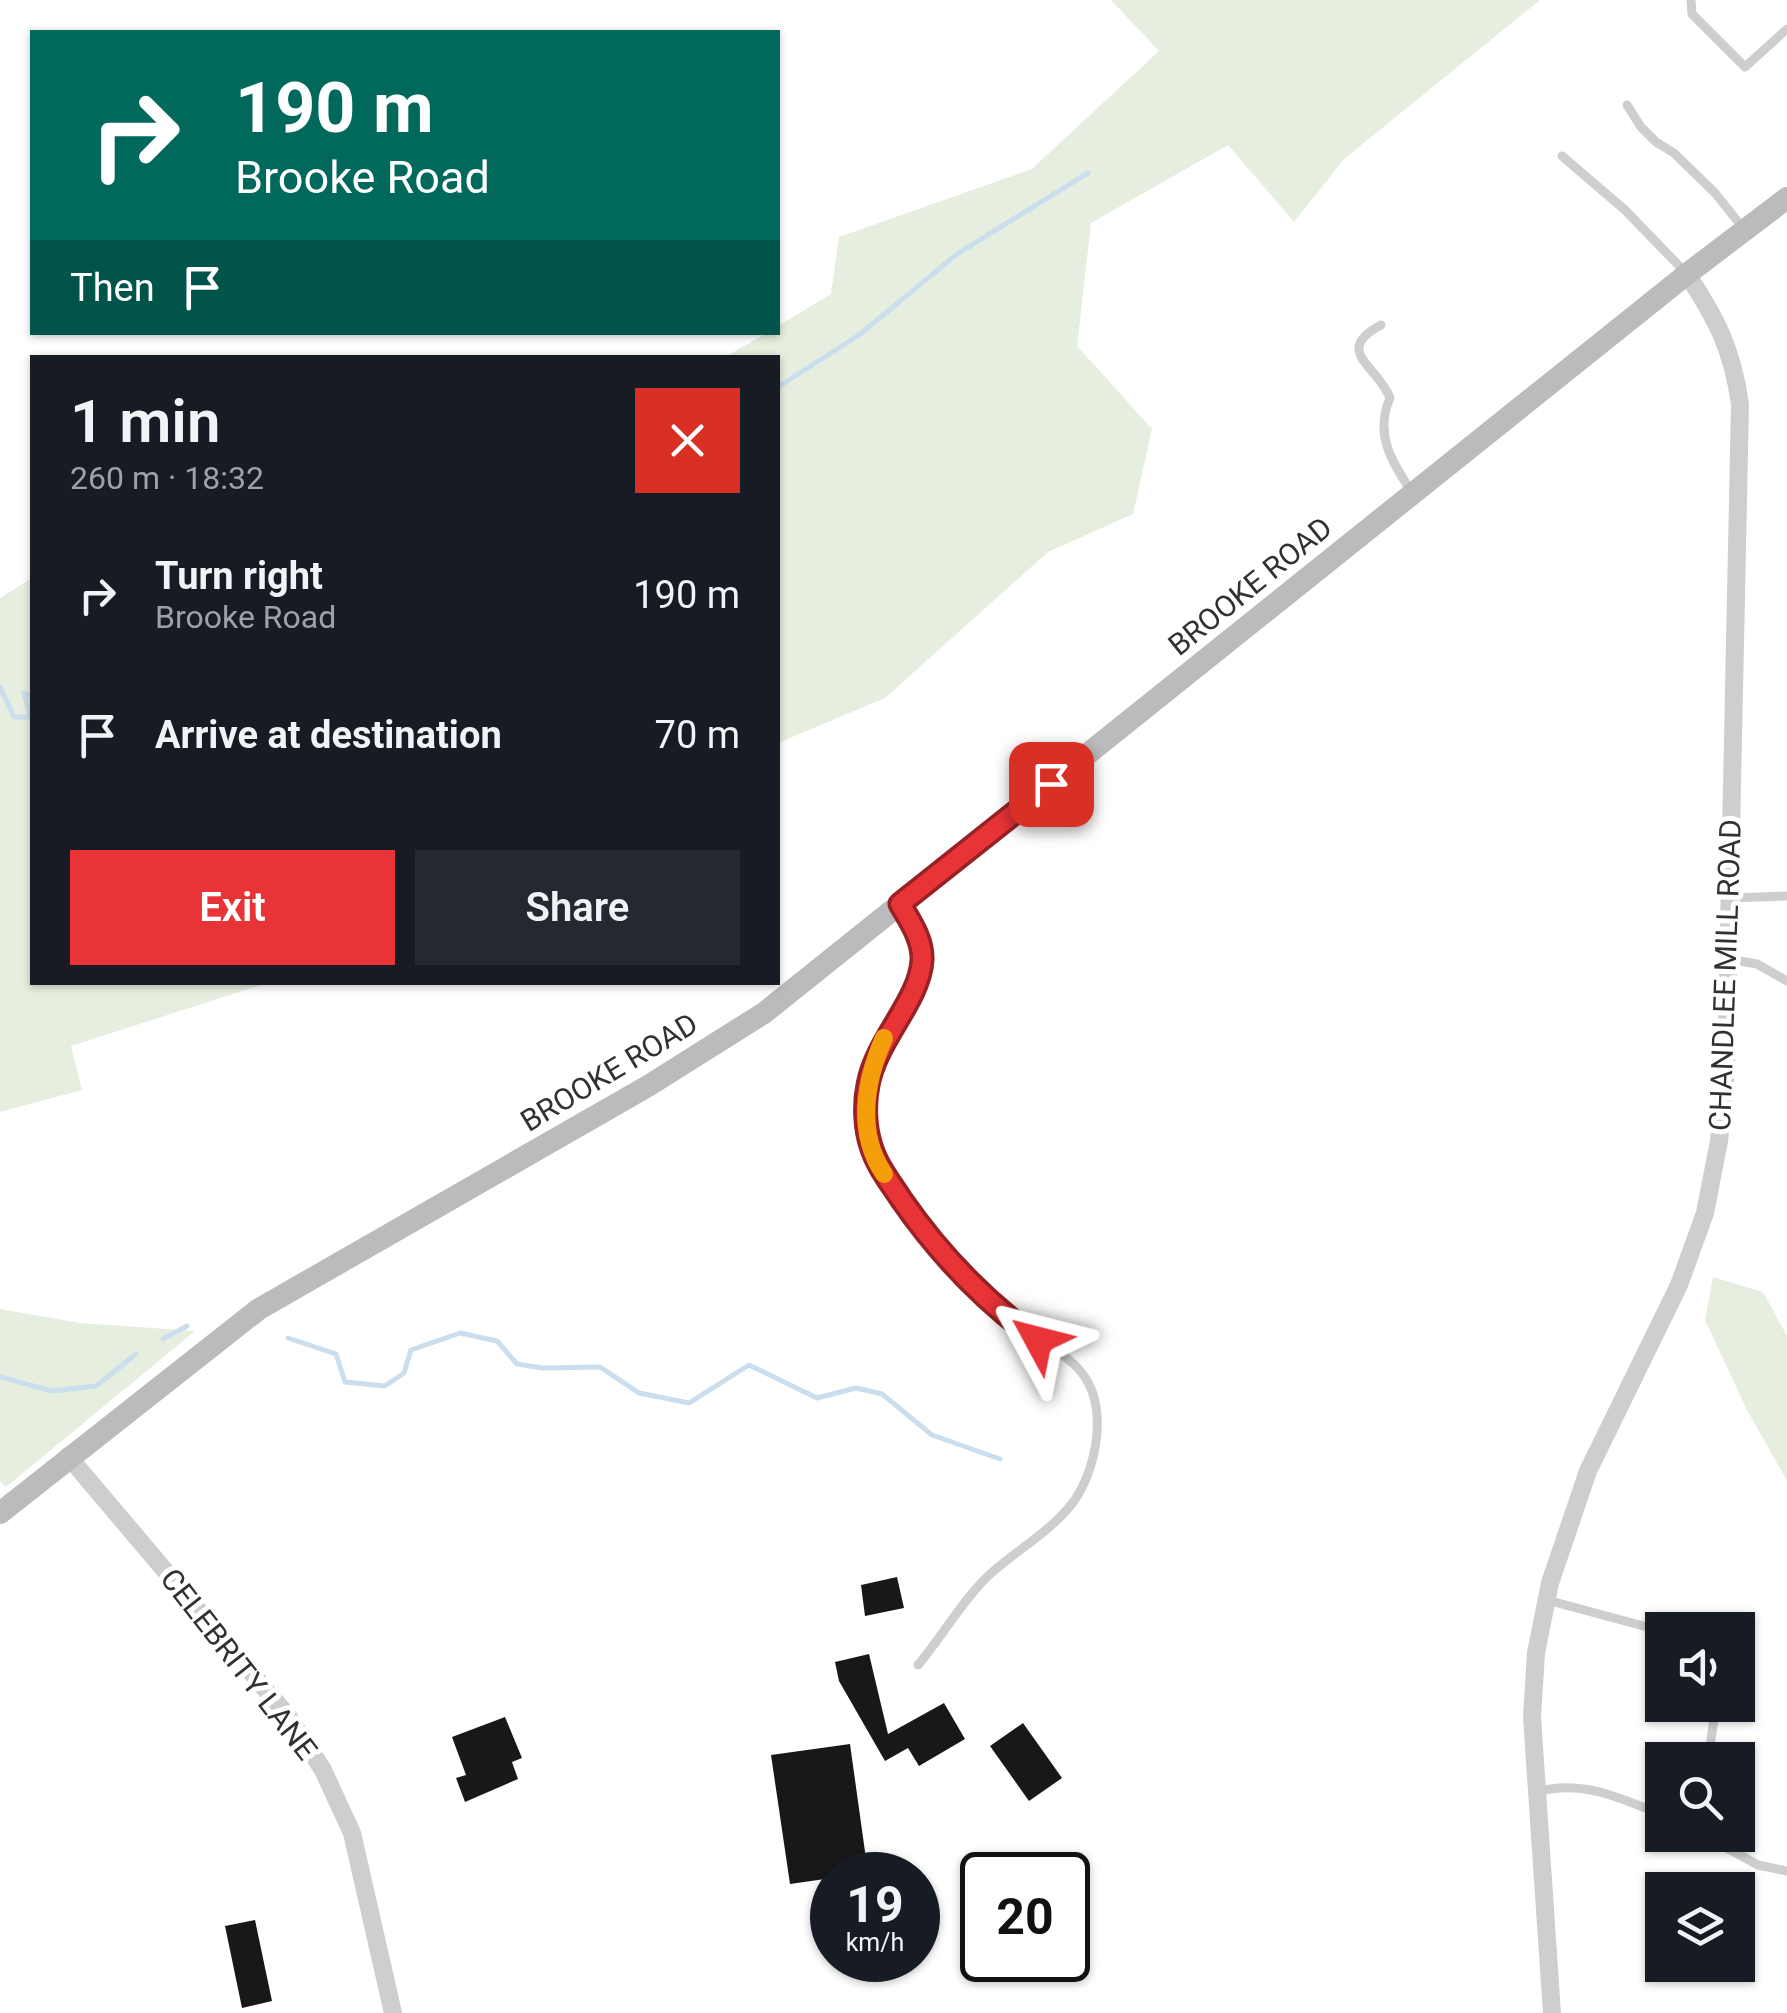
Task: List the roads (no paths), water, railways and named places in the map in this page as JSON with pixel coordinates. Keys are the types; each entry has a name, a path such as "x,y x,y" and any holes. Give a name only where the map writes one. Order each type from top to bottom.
{"street":[{"name":"BROOKE ROAD","path":"0,1513 259,1309 764,1013 1787,198"},
{"name":"CHANDLEE MILL ROAD","path":"1552,2013 1532,1717 1536,1653 1566,1529 1588,1471 1679,1286 1705,1212 1719,1141 1726,1071 1740,404 1735,370 1718,322 1687,274"},
{"name":"CELEBRITY LANE","path":"68,1456 288,1716 323,1770 352,1832 393,2013"}],"lane":[{"path":"1692,0 1692,14 1744,67 1787,29"},
{"path":"1627,105 1641,127 1715,193 1745,230"},
{"path":"1562,156 1625,210 1687,274"},
{"path":"1381,325 1362,334 1359,354 1390,398 1385,409 1386,447 1413,494"},
{"path":"1730,898 1787,896"},
{"path":"900,904 918,935 922,960 910,995 874,1060 866,1112 870,1145 898,1195 963,1277 1014,1322 1081,1371 1097,1411 1096,1451 1074,1500 1044,1531 986,1578 918,1666"},
{"path":"1729,959 1757,964 1787,981"},
{"path":"1547,1600 1645,1626"},
{"path":"1538,1792 1556,1787 1588,1788 1645,1810"},
{"path":"1734,1852 1758,1865 1787,1871"}],"waterway":[{"path":"780,386 859,335 957,254 1088,173"},
{"path":"0,687 14,717 30,717"},
{"path":"30,695 24,693 30,714"},
{"path":"163,1339 187,1326"},
{"path":"288,1338 336,1354 345,1382 385,1386 404,1373 411,1350 460,1333 497,1341 517,1364 542,1368 600,1367 639,1393 689,1403 749,1365 817,1398 856,1388 882,1394 932,1435 1000,1459"},
{"path":"0,1377 52,1391 96,1386 136,1354"}]}
